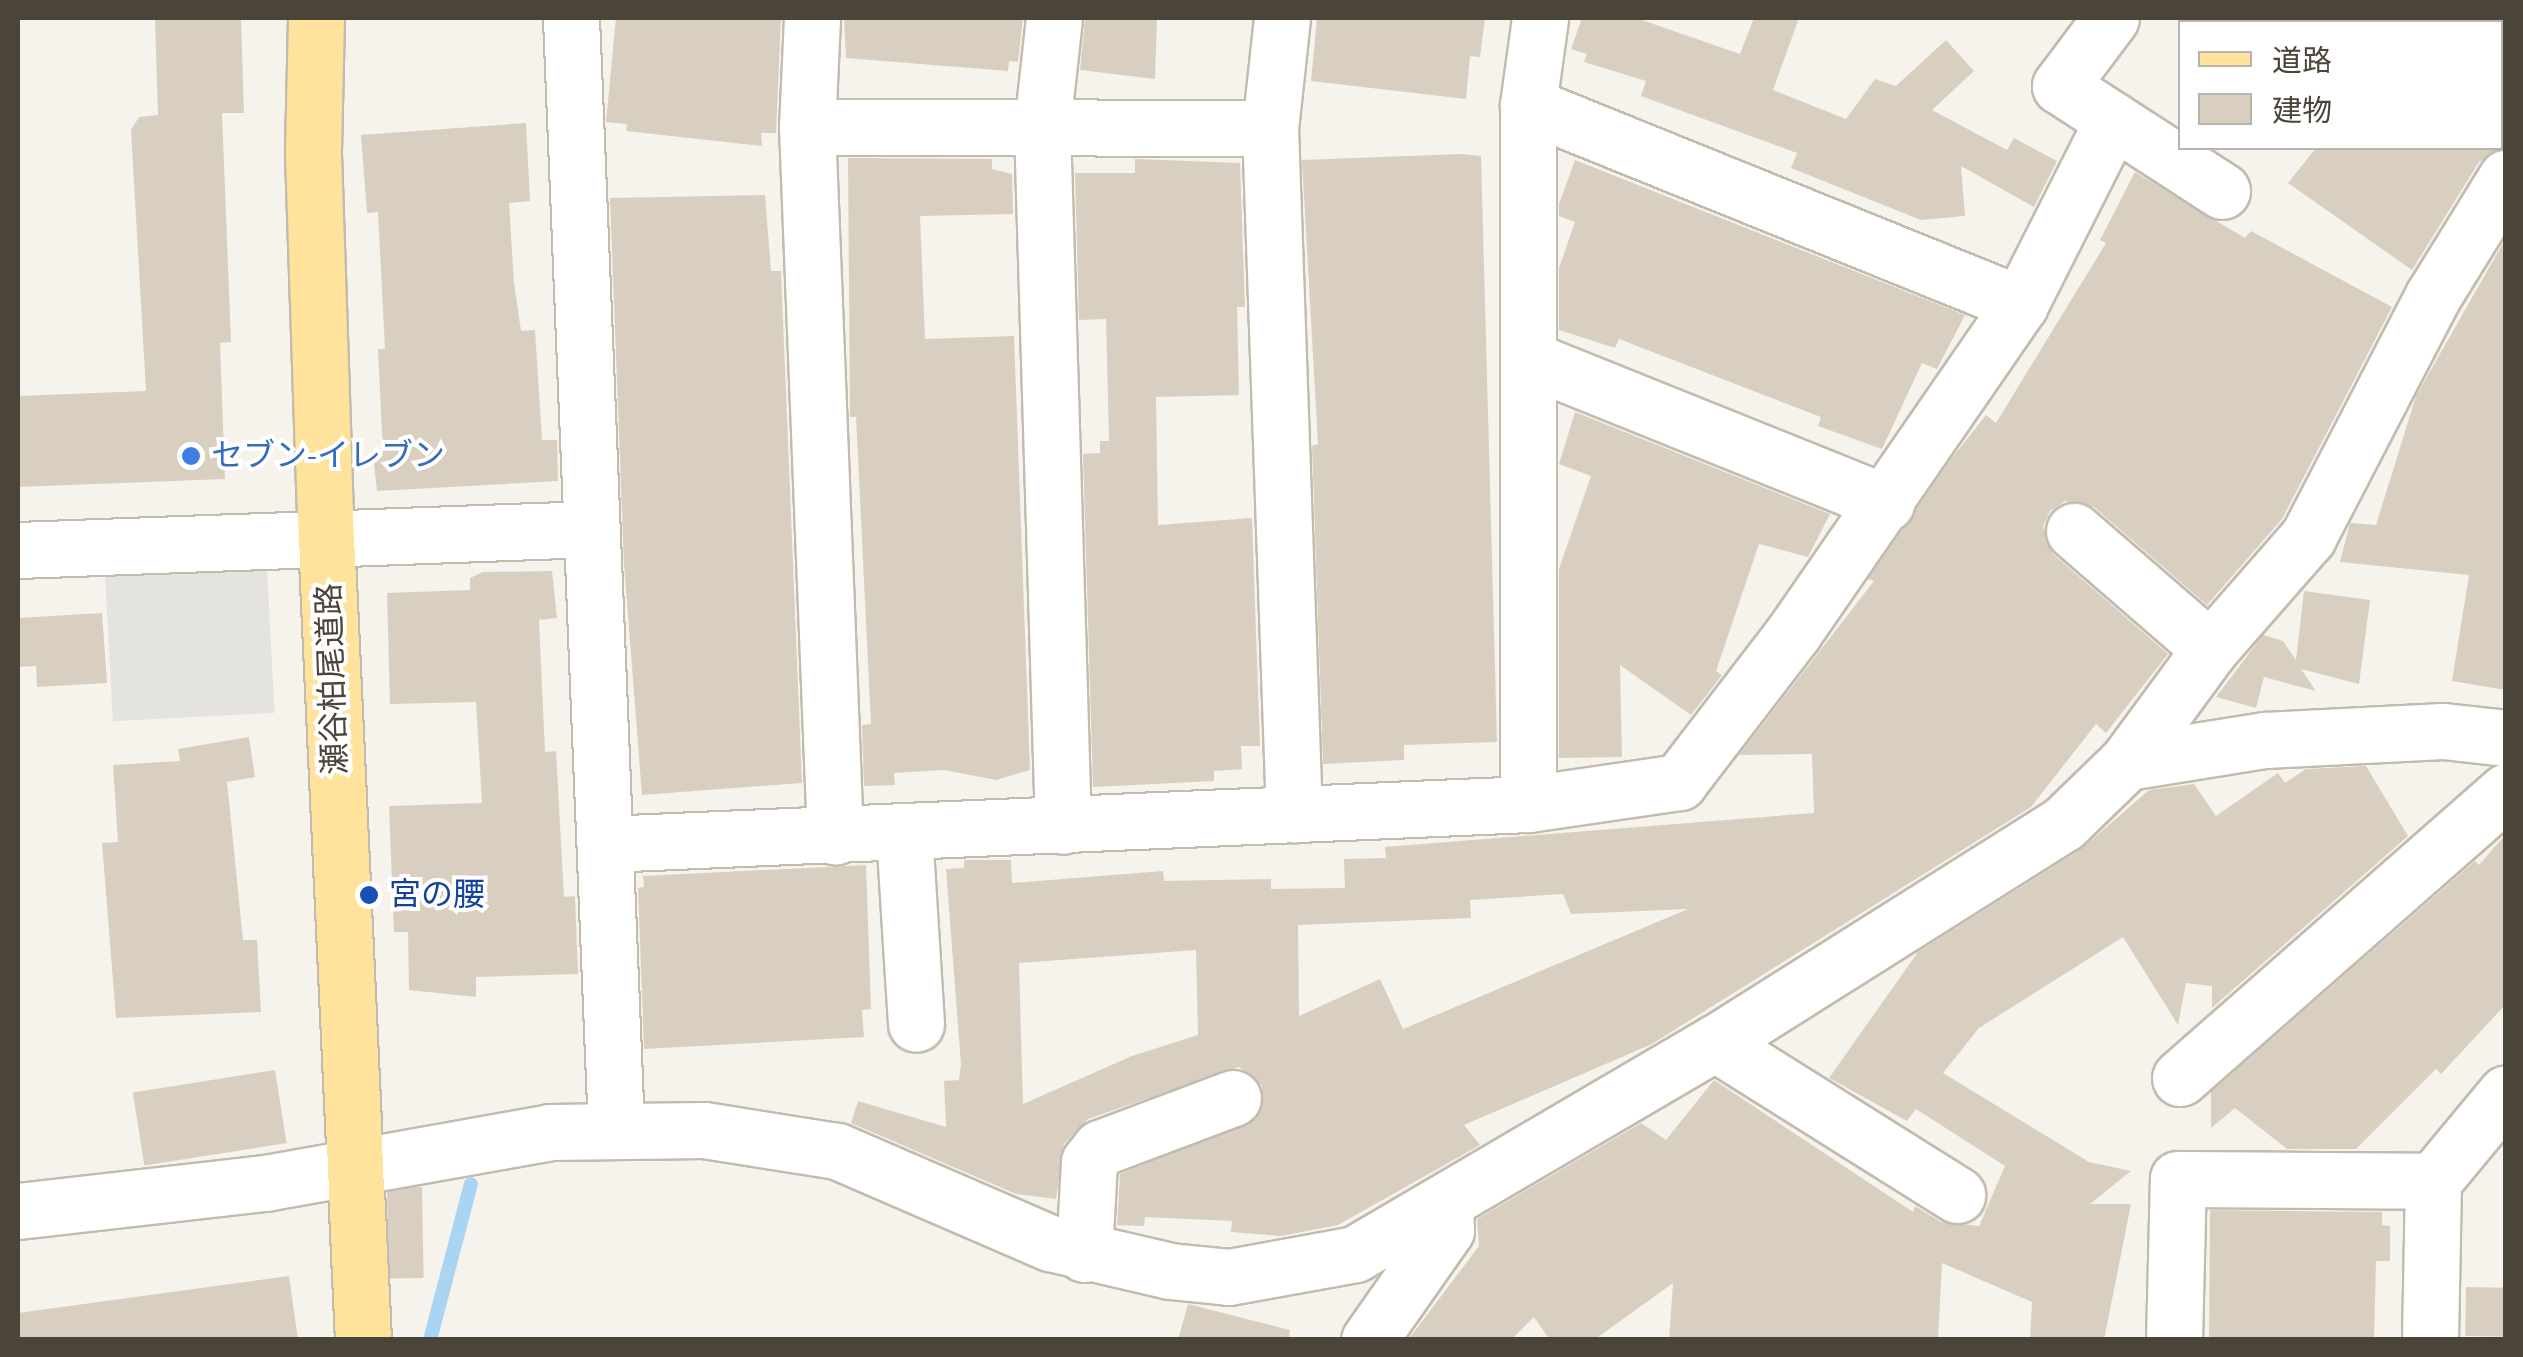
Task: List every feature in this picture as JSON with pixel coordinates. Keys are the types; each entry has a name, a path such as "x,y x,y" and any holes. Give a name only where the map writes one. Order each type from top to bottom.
{"main road":[{"name":"瀬谷柏尾道路","path":"316,18 313,154 326,538 362,1340"}],"street":[{"path":"571,18 616,1128"},
{"path":"812,18 807,127 835,836"},
{"path":"1054,18 1042,127 1063,826"},
{"path":"1282,18 1270,128 1294,815"},
{"path":"1528,804 1528,105 1540,18"},
{"path":"2110,18 2045,75 2222,191"},
{"path":"1528,105 2020,304"},
{"path":"606,844 1528,804 1679,782 1886,503 2020,304 2113,120"},
{"path":"807,127 1270,128"},
{"path":"18,1211 353,1168 550,1132 616,1128 775,1137 836,1151 1084,1254 1229,1277 1296,1269 1355,1254 1446,1205 1715,1043 2063,824 2126,762 2210,649 2308,537 2433,296 2506,178"},
{"path":"1531,360 1886,503"},
{"path":"18,550 591,529"},
{"path":"2074,531 2210,649"},
{"path":"2126,762 2265,740 2444,731 2506,738"},
{"path":"2180,1078 2506,792"},
{"path":"904,833 916,1024"},
{"path":"1715,1043 1957,1195"},
{"path":"2430,1340 2433,1182 2506,1093"},
{"path":"1084,1254 1089,1162 1100,1148 1233,1098"},
{"path":"2174,1340 2178,1179 2433,1182"},
{"path":"1369,1340 1446,1230 1446,1205"}],"shaded area":[{"path":"267,568 275,713 113,721 105,576"}],"building":[{"path":"155,18 241,18 244,113 222,113 231,342 220,343 225,479 18,487 18,396 146,391 131,130 139,117 158,115"},
{"path":"616,18 781,18 776,133 761,133 762,146 626,131 627,124 606,122"},
{"path":"844,18 1023,18 1018,62 1009,61 1008,71 846,58"},
{"path":"1085,18 1157,18 1155,79 1080,70"},
{"path":"1317,18 1485,18 1480,57 1470,56 1466,99 1311,81"},
{"path":"1582,18 1636,18 1740,54 1754,18 1799,18 1773,90 1846,119 1875,79 1896,86 1946,40 1974,71 1932,110 2007,150 2014,138 2057,161 2034,207 1961,166 1965,216 1921,220 1791,168 1797,153 1641,96 1646,81 1584,62 1587,54 1571,49"},
{"path":"526,123 530,201 509,203 514,283 521,331 535,330 542,440 557,440 558,481 377,491 373,454 383,453 378,349 385,349 378,212 367,213 361,135"},
{"path":"2314,150 2500,150 2479,162 2412,270 2288,183"},
{"path":"1481,156 1497,742 1404,745 1404,760 1323,764 1312,446 1318,444 1302,160"},
{"path":"848,158 992,159 992,169 1012,174 1013,214 920,216 925,339 1014,336 1030,770 996,780 944,770 894,773 895,785 864,786 862,725 871,724 856,417 850,417"},
{"path":"1135,159 1240,163 1245,307 1237,307 1239,395 1156,397 1158,525 1252,518 1260,746 1241,746 1242,769 1214,771 1214,781 1093,787 1083,454 1100,453 1100,441 1109,441 1106,319 1079,320 1075,173 1135,173"},
{"path":"1575,160 1965,315 1937,369 1922,363 1882,449 1818,426 1821,417 1619,339 1615,348 1559,330 1559,268 1575,222 1559,216 1559,204"},
{"path":"2135,172 2245,238 2251,231 2392,307 2282,519 2207,605 2094,507 2065,501 2050,511 2043,526 2053,554 2168,654 2106,733 2096,724 2031,807 1652,1044 1464,1125 1480,1145 1338,1225 1281,1236 1231,1232 1232,1221 1145,1217 1144,1226 1117,1225 1120,1174 1258,1117 1262,1086 1239,1067 1088,1119 1064,1144 1056,1199 1016,1194 851,1123 858,1101 946,1127 944,1081 959,1080 961,1065 946,869 964,868 964,860 1011,860 1012,883 1163,871 1164,881 1271,879 1271,889 1345,888 1344,859 1386,858 1385,847 1814,813 1812,754 1739,755 1874,581 1868,579 1951,459 1986,415 1996,423 2106,243 2100,240","holes":["1563,894 1571,914 1688,909 1403,1029 1380,979 1299,1016 1298,925 1471,918 1470,900","1196,950 1198,1035 1132,1056 1023,1104 1019,963"]},
{"path":"765,195 771,271 781,271 802,783 642,795 624,564 610,198"},
{"path":"2506,238 2506,690 2452,681 2469,575 2340,562 2350,523 2376,525 2416,396"},
{"path":"1575,412 1830,514 1808,557 1759,544 1716,671 1722,675 1691,715 1620,665 1622,757 1559,758 1559,569 1591,476 1559,464"},
{"path":"552,571 557,618 539,620 545,752 556,751 564,897 575,896 578,974 476,977 476,997 409,990 408,932 394,932 389,806 482,803 476,702 390,704 387,593 470,590 470,578 483,572"},
{"path":"2304,591 2370,600 2359,684 2301,669 2316,691 2264,677 2256,708 2216,697 2263,635 2283,641 2296,660"},
{"path":"102,613 107,683 37,687 36,666 18,667 18,618"},
{"path":"249,737 255,777 227,782 243,940 257,940 261,1012 116,1018 102,843 118,842 113,765 180,761 178,749"},
{"path":"2366,766 2408,836 2212,1008 2212,986 2186,983 2178,1025 2123,937 1979,1028 1943,1073 2089,1162 2131,1171 2090,1204 2131,1204 2104,1340 2030,1340 2032,1302 1942,1263 1938,1340 1669,1340 1673,1283 1594,1340 1550,1340 1534,1317 1511,1340 1408,1340 1479,1246 1477,1219 1641,1123 1666,1140 1714,1080 1913,1212 1915,1206 1941,1222 1979,1226 2005,1166 1916,1109 1907,1121 1829,1078 1918,952 2080,850 2149,790 2194,784 2216,816 2278,773 2285,783 2306,769"},
{"path":"2506,834 2506,1004 2441,1074 2436,1069 2356,1149 2287,1149 2235,1108 2211,1128 2211,1092 2475,861 2479,865"},
{"path":"866,865 871,1009 862,1010 864,1037 644,1049 638,888 644,887 643,876"},
{"path":"275,1070 287,1143 144,1166 133,1093"},
{"path":"422,1187 424,1278 389,1279 387,1188"},
{"path":"2210,1210 2382,1212 2382,1225 2390,1226 2390,1261 2376,1261 2374,1340 2209,1340"},
{"path":"289,1276 298,1340 18,1340 18,1313"},
{"path":"2466,1287 2506,1288 2505,1337 2465,1336"},
{"path":"1188,1304 1290,1330 1289,1340 1178,1340"}],"waterway":[{"path":"430,1340 471,1184"}],"place":[{"name":"セブン-イレブン","path":"191,456"},
{"name":"宮の腰","path":"369,895"}]}
